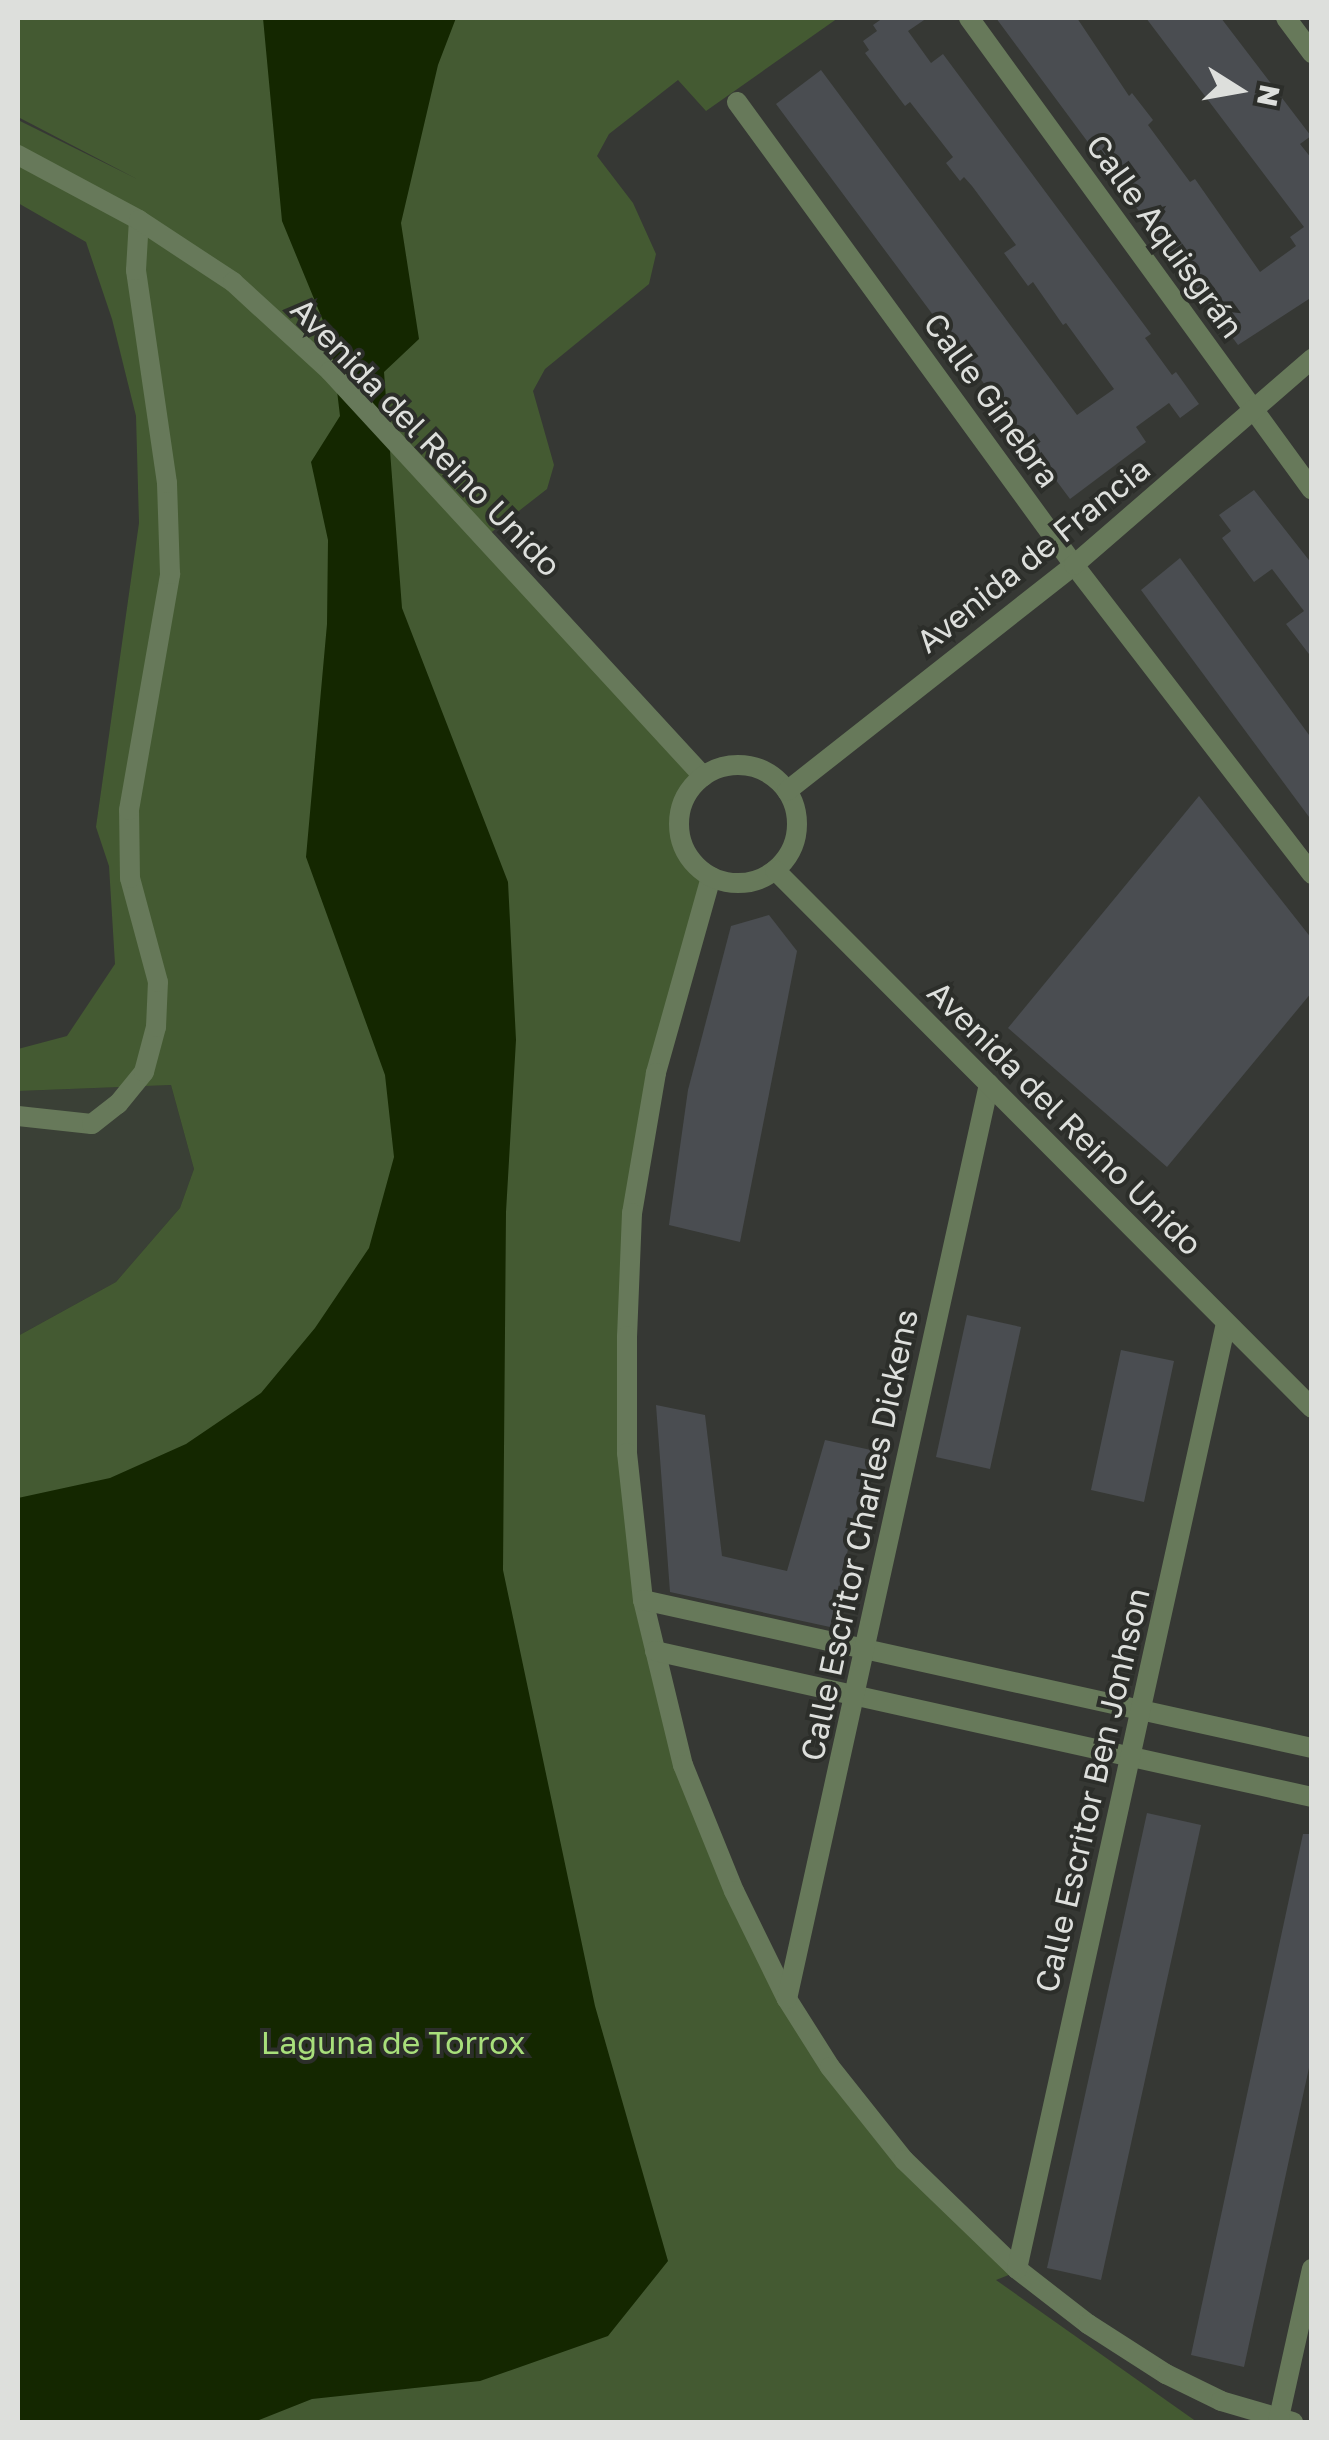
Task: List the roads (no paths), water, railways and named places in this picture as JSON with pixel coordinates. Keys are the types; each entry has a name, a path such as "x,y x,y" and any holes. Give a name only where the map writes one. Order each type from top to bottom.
{"street":[{"name":"Calle Aquisgrán","path":"969,18 1312,490"},
{"path":"1286,18 1312,53"},
{"name":"Calle Ginebra","path":"737,102 1074,565 1312,874"},
{"name":"Avenida del Reino Unido","path":"18,155 139,220 233,282 330,371 703,776"},
{"path":"18,1116 92,1124 118,1104 144,1072 156,1028 158,982 130,878 129,810 170,574 167,483 136,270 139,220"},
{"name":"Avenida de Francia","path":"787,791 1074,565 1312,359"},
{"path":"720,768 757,768 787,791 796,824 794,841 775,870 744,883 711,877 689,856 679,829 680,809 703,776 720,768"},
{"name":"Avenida del Reino Unido","path":"775,870 1312,1408"},
{"path":"711,877 656,1073 632,1214 627,1453 643,1600 655,1652 683,1764 734,1891 787,1999 830,2067 904,2160 1017,2269 1088,2324 1166,2374 1221,2402 1283,2422 1312,2269"},
{"name":"Calle Escritor Charles Dickens","path":"787,1999 990,1084"},
{"name":"Calle Escritor Ben Jonhson","path":"1017,2269 1226,1324"},
{"path":"643,1600 1312,1748"},
{"path":"655,1652 1312,1797"}],"park label":[{"name":"Laguna de Torrox","path":"393,2042"}]}
